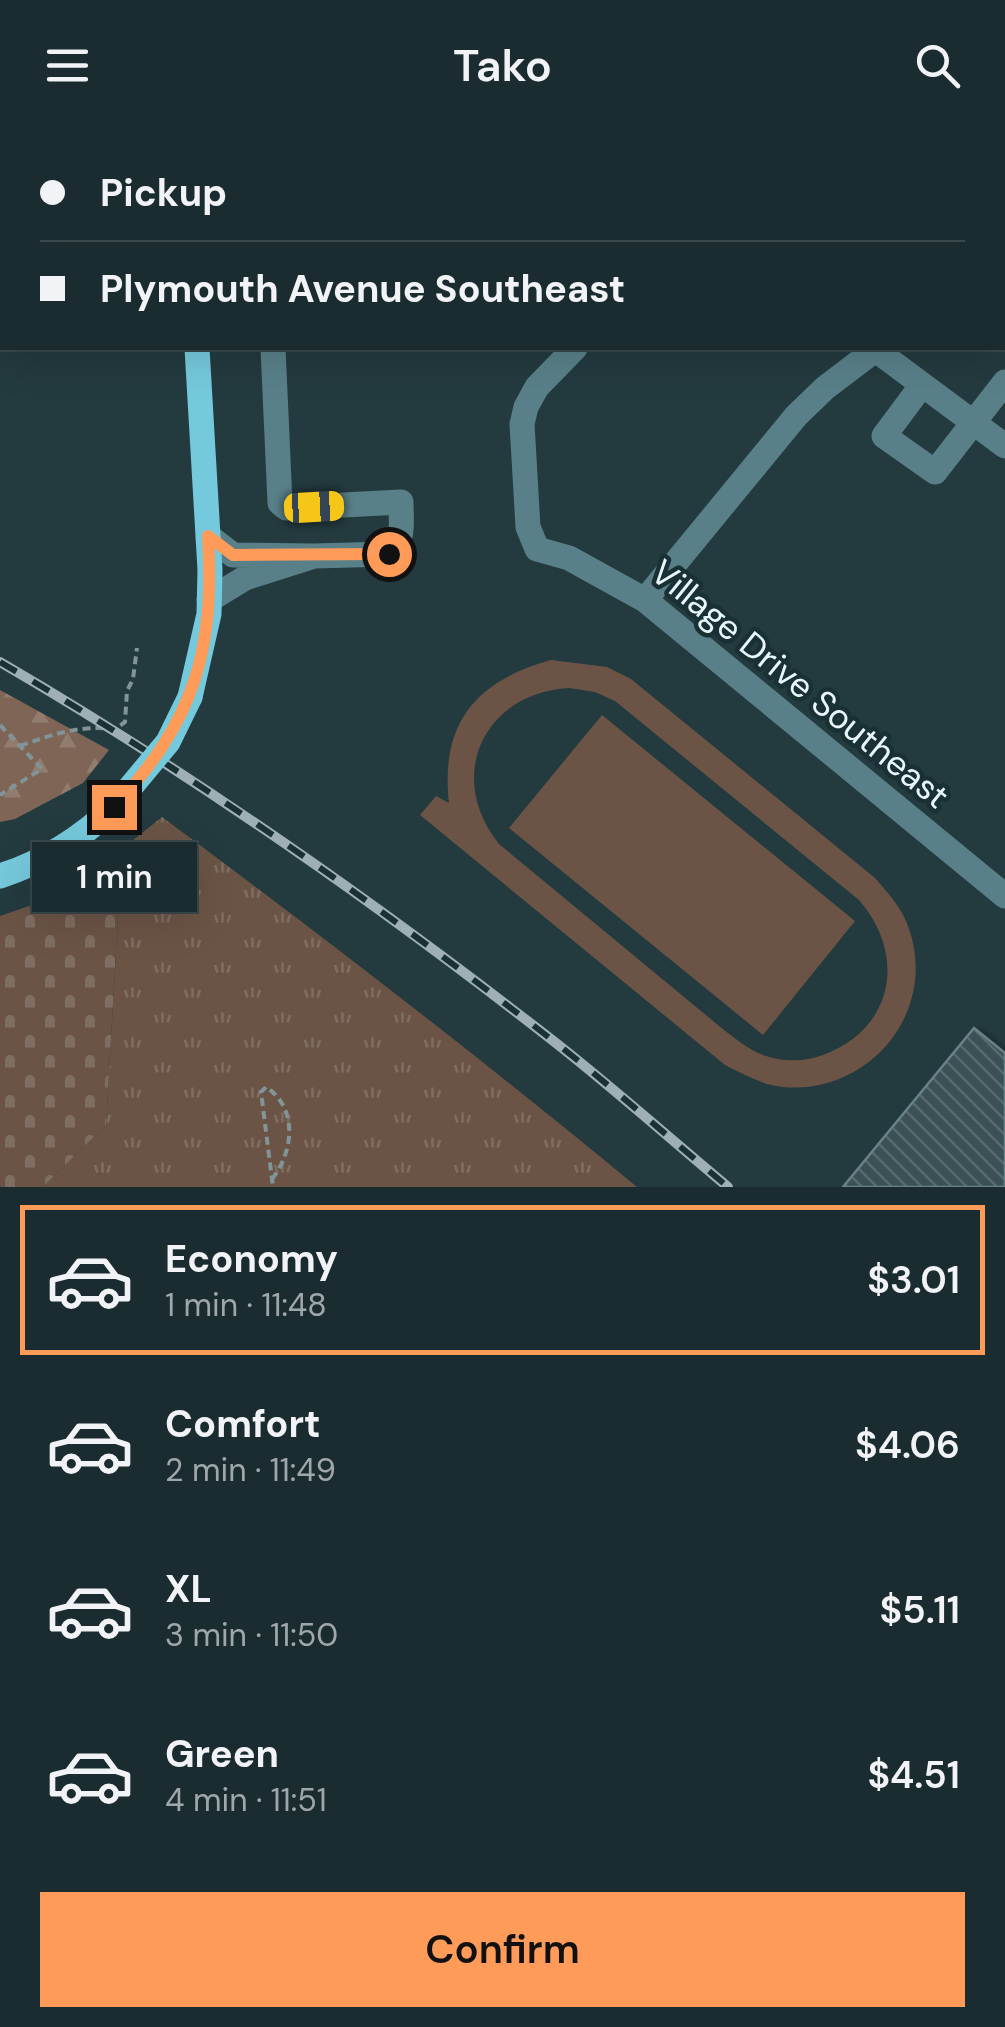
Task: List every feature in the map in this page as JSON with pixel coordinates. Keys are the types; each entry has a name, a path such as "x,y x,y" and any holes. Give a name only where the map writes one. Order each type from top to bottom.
{"main road":[{"path":"0,876 79,838 114,807 168,742 190,697 200,662 209,600 198,350"}],"street":[{"path":"208,536 233,555 389,554 398,546 402,532 401,502 286,508 280,503 274,350"},
{"name":"Village Drive Southeast","path":"573,350 537,387 522,424 528,526 537,549 569,558 645,600 1005,896"},
{"path":"645,600 796,416 873,350"},
{"path":"875,350 1005,446"},
{"path":"922,385 884,436 936,472 1005,382"},
{"path":"209,600 245,578 314,556"}],"path":[{"path":"20,746 65,730 90,726 115,729 125,722 137,648"},
{"path":"0,725 42,769 0,795"},
{"path":"272,1179 281,1164 291,1126 285,1104 266,1088 260,1092 273,1187"}],"green space":[{"path":"551,660 607,667 631,679 875,878 895,902 909,929 915,960 914,990 905,1018 889,1042 868,1062 843,1077 814,1086 783,1087 760,1082 725,1065 420,815 436,796 449,803 450,750 468,710 502,680","holes":["569,688 595,692 615,701 859,900 884,944 886,988 865,1028 847,1043 801,1060 777,1059 753,1050 499,844 483,818 475,792 475,767 481,743 495,722 514,705 539,693"]},
{"path":"0,690 109,750 83,783 15,819 0,822"},
{"path":"602,715 855,921 763,1035 509,828"},
{"path":"162,817 402,999 637,1187 43,1187 106,1125 122,849"},
{"path":"122,849 106,1125 43,1187 0,1187 0,916 41,902"}],"building":[{"path":"974,1028 1005,1053 1005,1187 843,1187"}],"railway":[{"path":"0,662 211,793 415,936 547,1036 728,1187"}],"route":[{"path":"114,807 154,763 190,697 209,614 208,536 233,555 389,554"}]}
